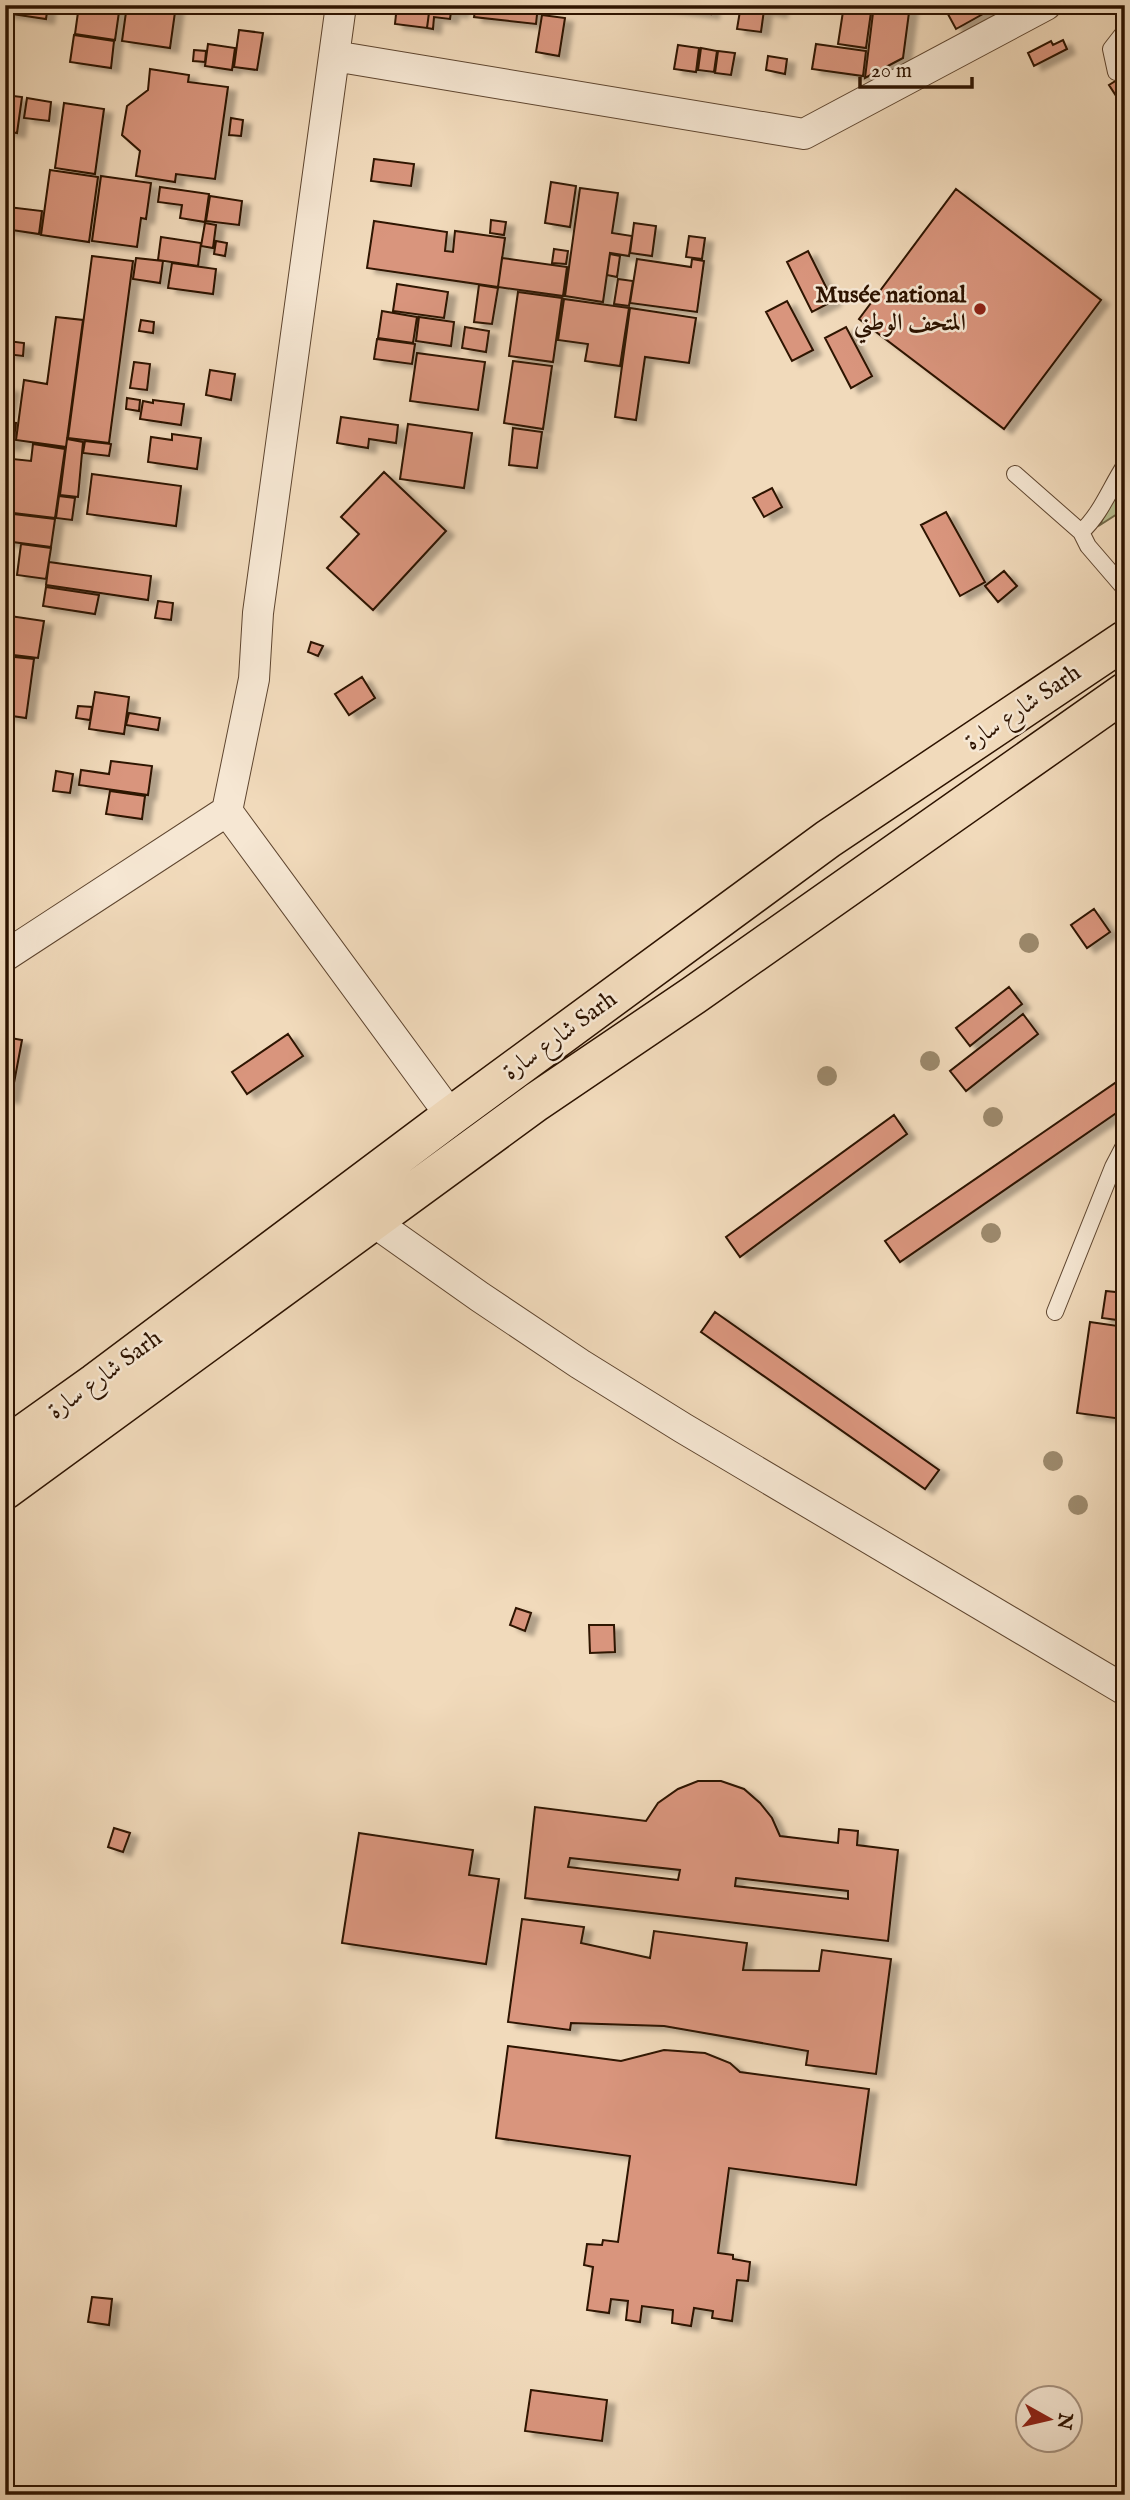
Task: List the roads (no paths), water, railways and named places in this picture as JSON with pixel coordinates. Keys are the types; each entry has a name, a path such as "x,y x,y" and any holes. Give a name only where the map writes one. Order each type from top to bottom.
{"highway":[{"name":"شارع سارة Sarh","path":"5,1447 106,1375 451,1116 828,839 1125,639"},
{"name":"شارع سارة Sarh","path":"5,1490 536,1102 1120,704"}],"street":[{"path":"5,956 227,811 254,678 258,613 341,5"},
{"path":"334,56 804,134 1046,5"},
{"path":"227,811 451,1116"},
{"path":"374,1222 480,1297 682,1428 1125,1690"}],"lane":[{"path":"1116,72 1111,50 1125,31"},
{"path":"1081,532 1095,519 1125,465"},
{"path":"1015,474 1081,532 1088,546 1125,589"},
{"path":"1055,1312 1113,1167 1125,1144"}],"place":[{"name":"Musée national المتحف الوطني","path":"980,309"}]}
